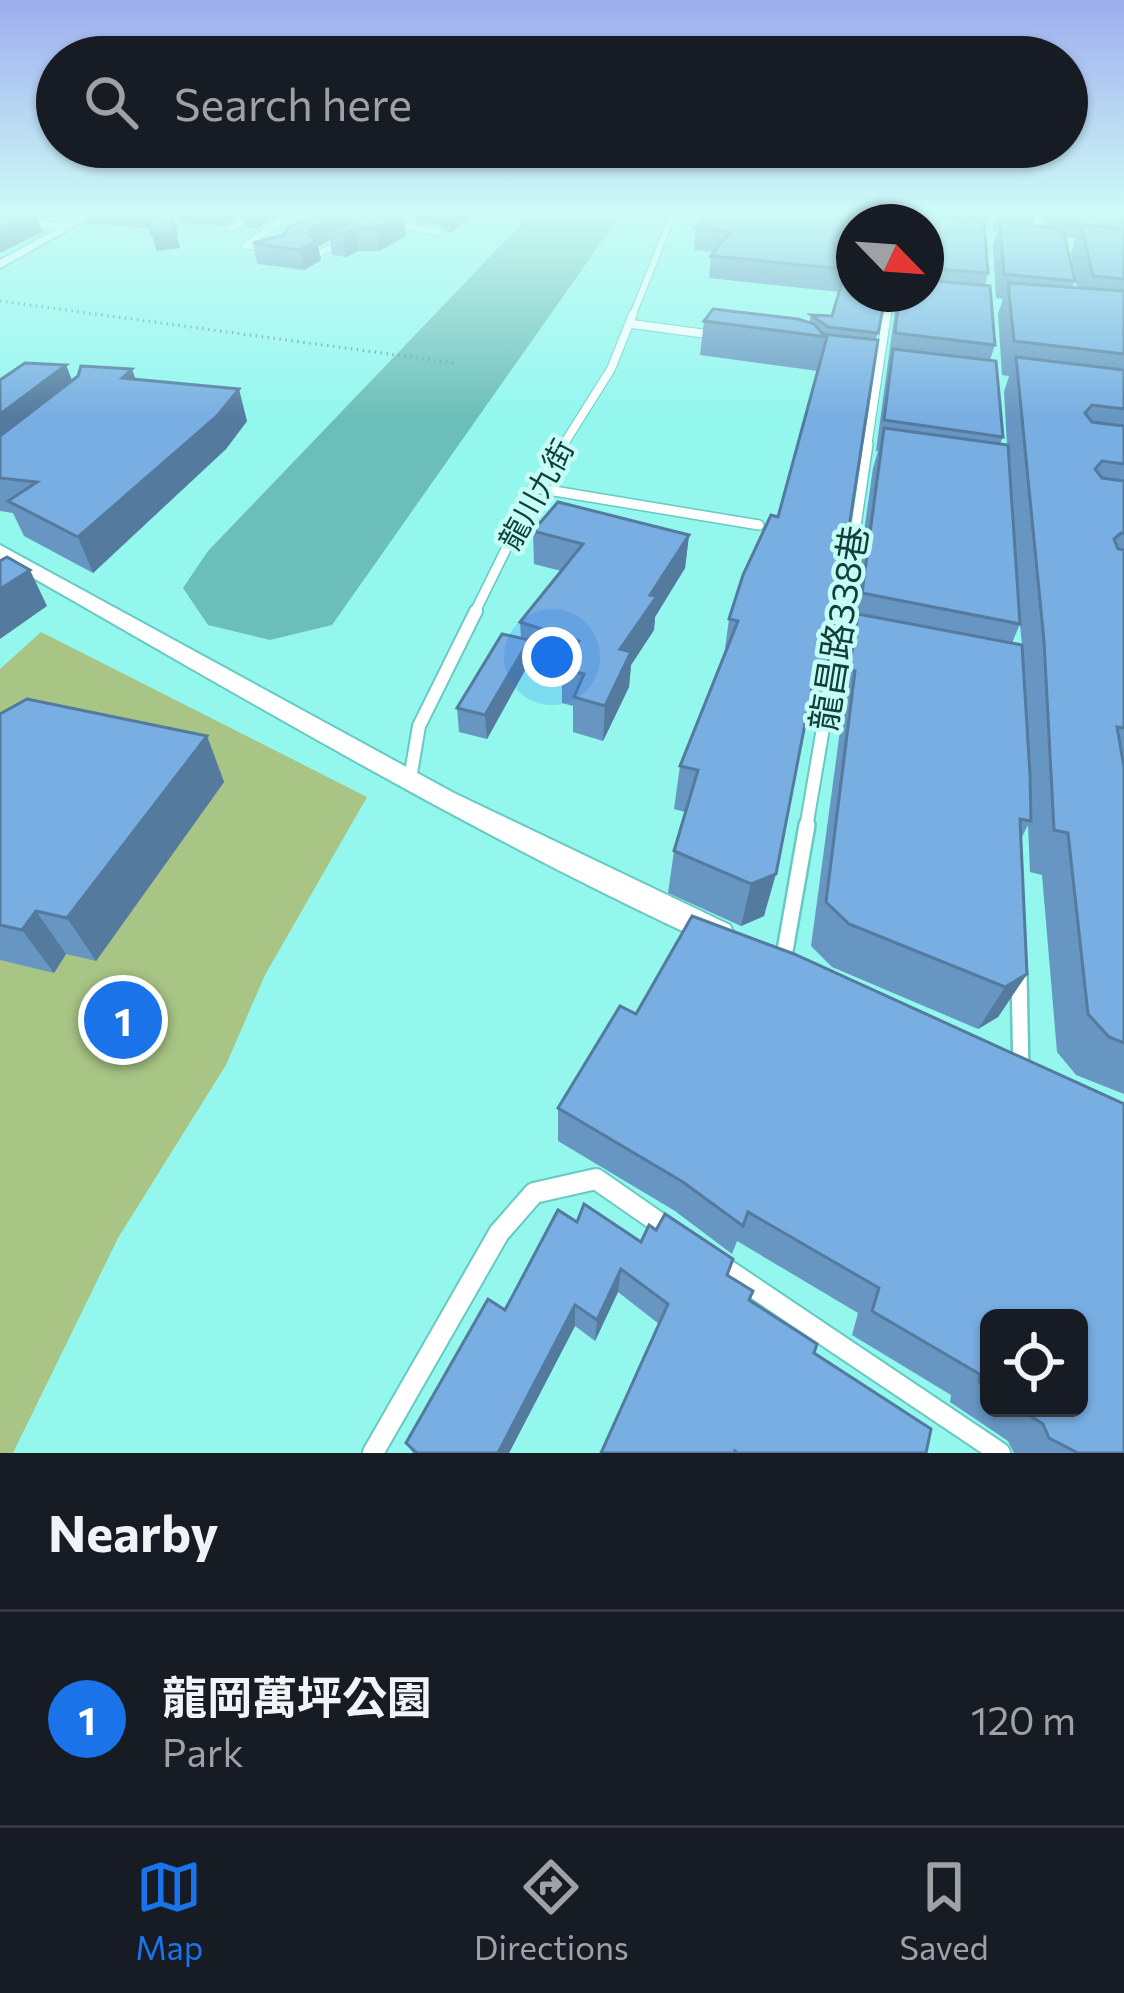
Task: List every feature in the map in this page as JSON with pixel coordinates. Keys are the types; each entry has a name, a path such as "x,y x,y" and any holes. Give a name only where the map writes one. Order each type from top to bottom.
{"street":[{"path":"0,551 410,778 657,908 773,958"},
{"path":"978,1054 1032,1080"}],"lane":[{"name":"龍川九街","path":"410,778 419,727 536,488 611,369 648,282"},
{"name":"龍昌路338巷","path":"773,958 838,646 888,312"},
{"path":"632,324 724,336"},
{"path":"860,365 881,368"},
{"path":"864,458 886,461"},
{"path":"536,488 759,525"},
{"path":"838,646 860,651"},
{"path":"1019,959 1032,1080"},
{"path":"373,1453 499,1233 534,1193 596,1179 1000,1453"}],"path":[{"path":"0,301 455,363"}],"green space":[{"path":"41,632 367,797 265,975 226,1065 118,1238 13,1453 0,1453 0,669"}],"building":[{"path":"944,282 990,286 995,345 895,333 898,312 944,312"},
{"path":"1008,283 1124,291 1124,354 1014,341"},
{"path":"836,303 836,312 882,312 878,333 828,327 811,315 832,316"},
{"path":"713,309 798,319 814,324 823,334 878,340 827,669 816,667 776,874 751,884 674,851 698,770 680,766 738,621 729,619 743,575 771,515 778,517 827,337 704,321"},
{"path":"893,349 996,361 1003,437 884,420"},
{"path":"1016,357 1124,370 1124,409 1092,405 1085,413 1092,422 1124,426 1124,464 1102,461 1095,469 1102,478 1124,481 1124,534 1114,539 1118,549 1124,550 1124,728 1117,727 1124,767 1124,1043 1109,1037 1088,1014 1068,833 1054,830 1044,641"},
{"path":"25,363 66,365 0,414 0,380"},
{"path":"81,366 132,369 122,378 239,389 217,416 78,537 8,501 37,482 0,478 0,436 78,376"},
{"path":"884,428 1008,445 1020,624 862,593"},
{"path":"558,502 689,535 650,595 657,596 620,649 631,652 605,706 574,697 584,674 562,669 579,641 520,622 583,544 533,531"},
{"path":"7,557 30,570 0,589 0,561"},
{"path":"858,614 1022,645 1031,821 1020,819 1027,974 1005,987 849,924 826,902"},
{"path":"502,634 529,640 485,715 457,708"},
{"path":"27,699 207,736 67,918 36,911 22,930 0,925 0,714"},
{"path":"692,916 794,954 1124,1104 1124,1453 1078,1453 1049,1438 1043,1424 1032,1417 1088,1417 1088,1309 980,1309 980,1374 872,1311 879,1288 748,1212 743,1226 683,1182 558,1108 620,1006 636,1014"},
{"path":"584,1204 641,1242 649,1225 656,1230 665,1214 733,1259 727,1275 753,1291 749,1300 817,1344 814,1353 931,1429 926,1453 601,1453 668,1304 621,1269 597,1320 575,1305 498,1453 417,1453 406,1443 488,1299 505,1310 558,1210 577,1222"}],"runway":[{"path":"270,588 522,282"}],"place":[{"name":"龍岡萬坪公園","path":"123,1020"}]}
